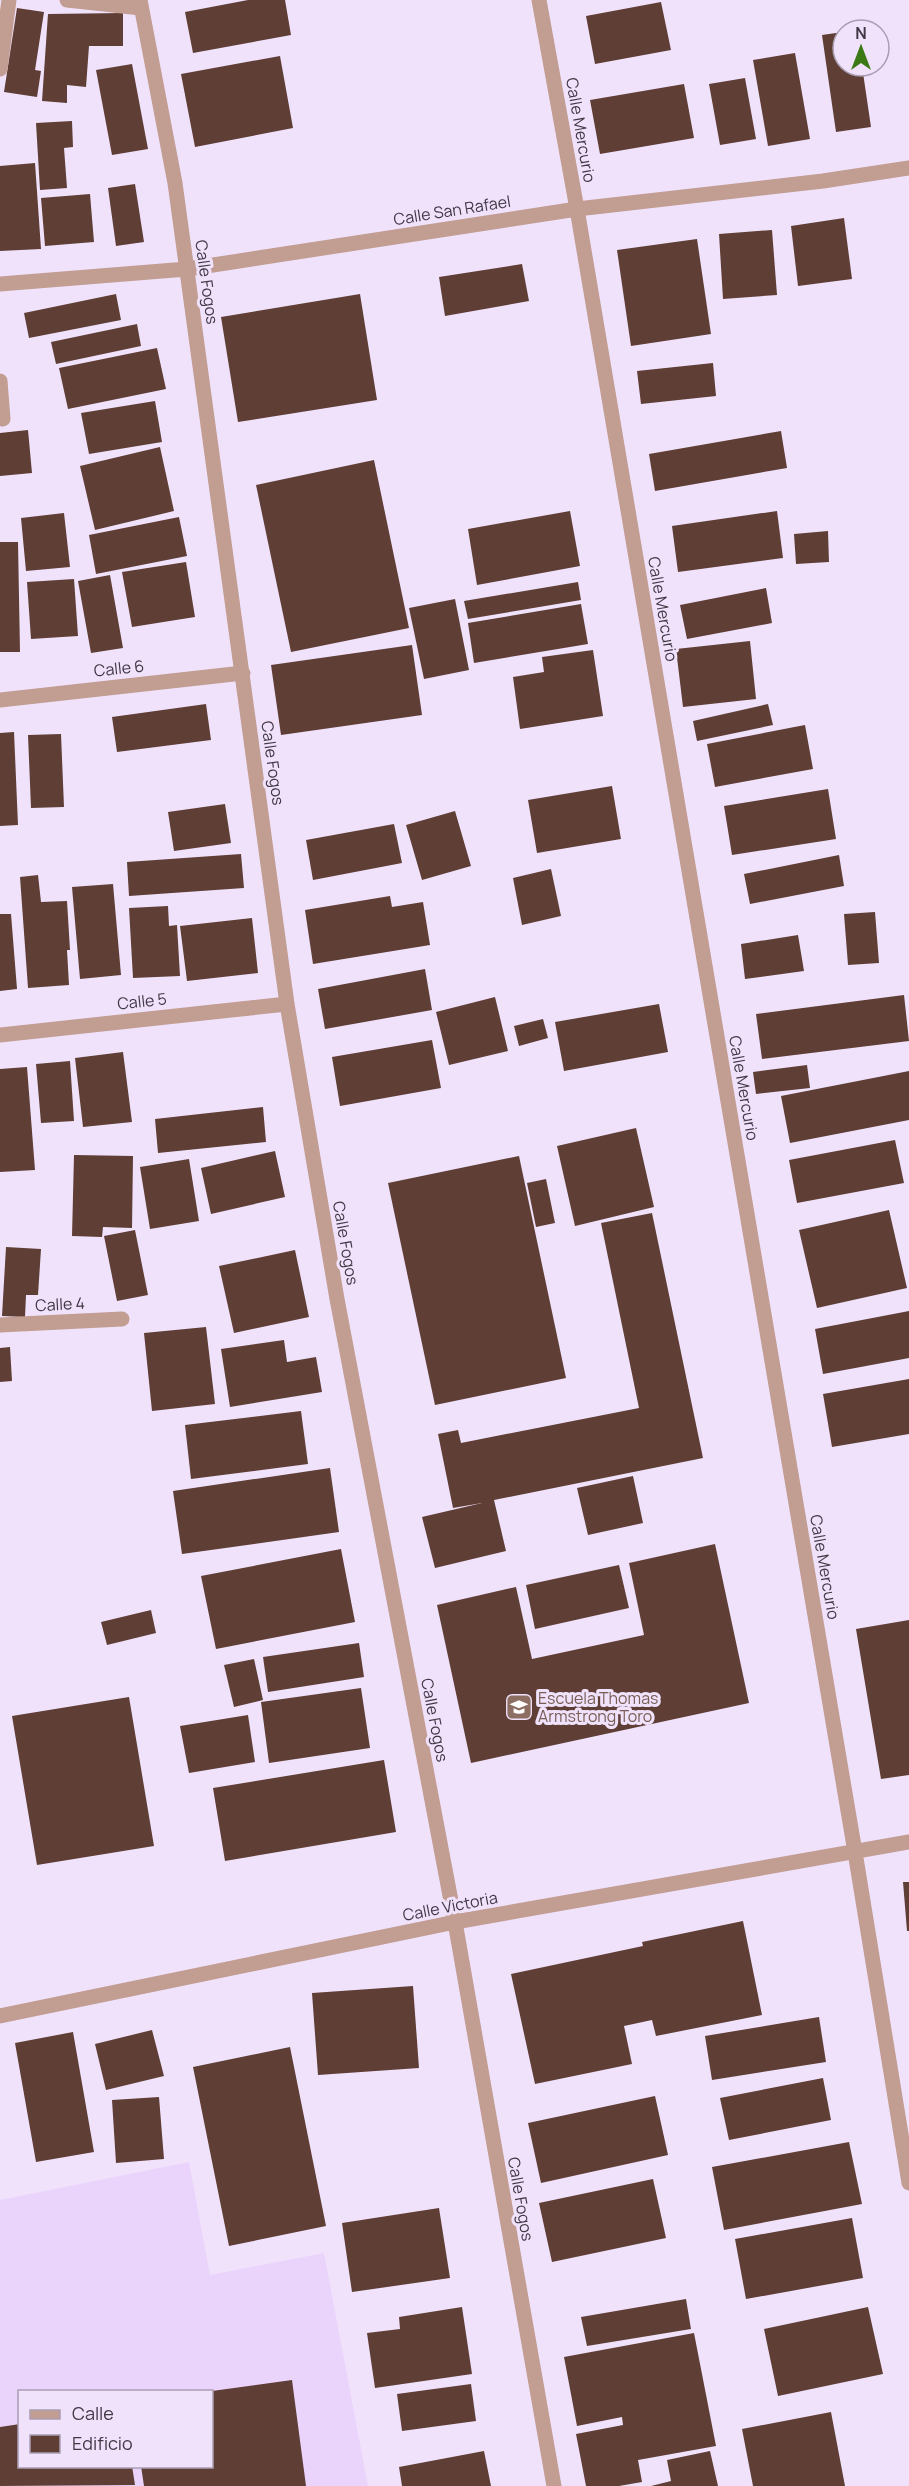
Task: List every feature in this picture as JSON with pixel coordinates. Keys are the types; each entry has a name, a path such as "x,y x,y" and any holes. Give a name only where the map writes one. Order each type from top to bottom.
{"street":[{"path":"0,69 9,0"},
{"path":"67,0 141,4"},
{"name":"Calle Mercurio","path":"539,0 577,209 909,2183"},
{"name":"Calle Fogos","path":"141,4 175,183 287,1004 337,1299 454,1922 554,2486"},
{"name":"Calle San Rafael","path":"0,284 187,269 577,209 823,181 909,168"},
{"path":"0,381 3,419"},
{"name":"Calle 6","path":"0,700 243,672"},
{"name":"Calle 5","path":"0,1035 287,1004"},
{"name":"Calle 4","path":"0,1324 122,1319"},
{"name":"Calle Victoria","path":"0,2016 454,1922 909,1842"}],"shaded area":[{"path":"189,2162 210,2275 324,2253 368,2486 0,2486 0,2200"}],"building":[{"path":"248,0 285,0 291,35 193,53 185,12"},
{"path":"661,2 671,50 595,64 586,16"},
{"path":"17,8 44,12 35,70 41,71 37,97 4,92"},
{"path":"123,13 123,46 89,46 86,87 67,85 67,103 42,101 48,14"},
{"path":"831,34 831,78 864,78 871,127 836,132 822,35"},
{"path":"795,53 810,139 768,146 753,60"},
{"path":"280,56 293,128 195,147 181,74"},
{"path":"132,64 148,149 112,155 96,70"},
{"path":"745,78 756,139 720,145 709,84"},
{"path":"684,84 694,138 600,154 590,100"},
{"path":"72,121 73,147 64,148 67,188 40,190 36,123"},
{"path":"35,163 41,249 0,251 0,166"},
{"path":"135,184 144,242 116,246 108,188"},
{"path":"90,194 94,242 45,246 41,198"},
{"path":"844,218 852,279 798,286 791,226"},
{"path":"772,230 777,295 723,299 719,234"},
{"path":"697,239 711,334 631,346 617,250"},
{"path":"522,264 529,301 445,316 439,277"},
{"path":"116,294 121,320 29,338 24,313"},
{"path":"360,294 377,400 238,422 221,317"},
{"path":"137,324 141,346 56,364 51,342"},
{"path":"157,348 166,389 68,409 59,368"},
{"path":"713,363 716,396 641,404 637,371"},
{"path":"155,401 162,442 89,454 81,413"},
{"path":"28,430 32,473 0,476 0,433"},
{"path":"781,431 787,468 655,491 649,454"},
{"path":"160,447 174,511 95,530 80,466"},
{"path":"374,460 409,628 291,652 256,485"},
{"path":"570,511 580,566 477,585 468,529"},
{"path":"777,511 783,558 678,572 672,526"},
{"path":"64,513 70,567 26,571 21,518"},
{"path":"179,517 187,556 96,574 89,535"},
{"path":"828,531 829,562 796,564 794,534"},
{"path":"0,542 18,542 20,652 0,652"},
{"path":"186,562 195,617 132,627 122,572"},
{"path":"110,575 123,648 91,653 78,581"},
{"path":"74,579 78,636 31,639 27,582"},
{"path":"578,582 581,600 468,619 464,601"},
{"path":"766,588 772,623 687,639 680,605"},
{"path":"455,599 469,670 424,679 409,608"},
{"path":"581,604 588,644 474,663 468,623"},
{"path":"750,641 756,699 683,707 676,649"},
{"path":"412,645 422,715 281,735 271,665"},
{"path":"593,650 603,716 520,729 513,677 544,672 542,657"},
{"path":"206,704 211,740 117,752 112,717"},
{"path":"768,704 773,725 697,741 693,721"},
{"path":"805,725 813,769 715,787 707,744"},
{"path":"14,732 18,825 0,826 0,733"},
{"path":"61,734 64,807 31,808 28,735"},
{"path":"612,786 621,839 537,853 528,800"},
{"path":"828,789 836,839 732,855 724,806"},
{"path":"225,804 231,843 174,851 168,812"},
{"path":"455,811 471,866 422,880 406,825"},
{"path":"394,824 402,863 313,880 306,840"},
{"path":"241,854 244,888 129,896 127,862"},
{"path":"839,855 844,886 750,904 744,874"},
{"path":"551,869 561,916 522,925 513,878"},
{"path":"38,875 41,902 67,901 70,950 67,950 69,985 28,988 20,877"},
{"path":"113,884 121,975 80,979 72,887"},
{"path":"390,896 392,907 423,902 430,945 313,964 305,910"},
{"path":"168,906 169,926 177,925 180,976 133,978 129,908"},
{"path":"875,912 879,963 848,965 844,914"},
{"path":"0,914 11,914 17,989 0,991"},
{"path":"252,918 258,973 187,981 180,926"},
{"path":"798,935 804,971 745,979 741,944"},
{"path":"425,969 432,1010 325,1029 318,989"},
{"path":"904,995 909,1041 762,1059 756,1014"},
{"path":"495,997 508,1051 449,1065 436,1012"},
{"path":"659,1004 668,1052 564,1071 555,1022"},
{"path":"543,1019 548,1038 519,1046 514,1026"},
{"path":"432,1040 441,1088 340,1106 332,1057"},
{"path":"123,1052 132,1122 83,1127 75,1058"},
{"path":"70,1061 74,1121 41,1123 36,1064"},
{"path":"807,1065 810,1088 756,1094 753,1072"},
{"path":"27,1067 35,1170 0,1172 0,1069"},
{"path":"909,1071 909,1120 790,1143 781,1096"},
{"path":"263,1107 266,1142 158,1153 155,1119"},
{"path":"636,1128 654,1207 575,1226 557,1146"},
{"path":"895,1140 904,1183 797,1203 789,1160"},
{"path":"275,1151 285,1197 211,1214 201,1168"},
{"path":"74,1155 133,1156 132,1228 103,1227 102,1237 72,1236"},
{"path":"519,1156 566,1378 435,1405 388,1183"},
{"path":"189,1159 199,1221 150,1229 140,1167"},
{"path":"546,1179 555,1223 536,1227 527,1183"},
{"path":"889,1210 907,1288 817,1308 799,1230"},
{"path":"652,1213 703,1458 494,1500 506,1551 435,1568 422,1517 482,1503 453,1508 438,1434 458,1430 461,1443 639,1408 601,1223"},
{"path":"135,1230 148,1295 117,1301 104,1236"},
{"path":"6,1247 41,1249 38,1295 26,1295 25,1317 2,1316"},
{"path":"295,1250 309,1317 234,1333 219,1266"},
{"path":"909,1311 909,1358 823,1374 815,1329"},
{"path":"206,1327 215,1404 152,1411 144,1333"},
{"path":"284,1340 287,1362 316,1357 322,1392 230,1407 221,1349"},
{"path":"10,1347 12,1381 0,1382 0,1348"},
{"path":"909,1379 909,1434 832,1447 823,1394"},
{"path":"301,1411 308,1464 191,1479 185,1425"},
{"path":"330,1468 339,1532 182,1554 173,1491"},
{"path":"633,1476 643,1523 588,1535 577,1488"},
{"path":"715,1544 749,1703 471,1763 437,1605 516,1587 532,1659 644,1635 629,1563"},
{"path":"341,1549 355,1622 216,1649 201,1576"},
{"path":"619,1565 629,1608 535,1629 526,1585"},
{"path":"151,1610 156,1633 107,1645 101,1622"},
{"path":"909,1620 909,1775 881,1779 856,1629"},
{"path":"359,1643 364,1677 268,1692 263,1657"},
{"path":"254,1659 263,1700 234,1707 224,1665"},
{"path":"361,1688 370,1748 269,1763 261,1702"},
{"path":"129,1697 154,1846 37,1865 12,1716"},
{"path":"248,1715 255,1762 189,1773 180,1726"},
{"path":"384,1760 396,1832 225,1861 213,1788"},
{"path":"903,1882 909,1882 909,1931 907,1931"},
{"path":"743,1921 762,2015 656,2036 652,2020 624,2026 632,2064 535,2084 511,1974 643,1946 642,1942"},
{"path":"413,1986 419,2068 318,2075 312,1993"},
{"path":"819,2017 826,2062 712,2080 705,2036"},
{"path":"152,2030 164,2076 106,2090 95,2044"},
{"path":"73,2032 94,2152 36,2162 15,2043"},
{"path":"290,2047 326,2226 229,2246 193,2067"},
{"path":"823,2078 831,2120 729,2140 720,2098"},
{"path":"655,2096 668,2155 541,2183 528,2123"},
{"path":"159,2097 164,2159 116,2163 112,2100"},
{"path":"849,2142 862,2204 724,2230 712,2167"},
{"path":"653,2179 666,2238 552,2262 539,2203"},
{"path":"439,2208 450,2278 352,2292 342,2223"},
{"path":"852,2218 863,2278 746,2299 735,2239"},
{"path":"686,2299 691,2329 587,2346 581,2317"},
{"path":"462,2307 472,2374 375,2388 367,2333 400,2329 399,2317"},
{"path":"868,2307 883,2374 778,2396 764,2329"},
{"path":"694,2333 716,2446 638,2460 642,2482 619,2486 586,2486 576,2434 623,2425 622,2417 577,2426 564,2357"},
{"path":"292,2380 306,2486 144,2486 141,2468 213,2468 213,2391"},
{"path":"471,2384 476,2421 402,2431 397,2394"},
{"path":"831,2412 845,2486 753,2486 742,2429"},
{"path":"18,2424 18,2468 132,2468 135,2485 0,2486 0,2427"},
{"path":"484,2451 491,2486 402,2486 399,2467"},
{"path":"710,2451 718,2486 651,2486 671,2481 667,2460"}],"place":[{"name":"Escuela Thomas Armstrong Toro","path":"519,1707"}]}
